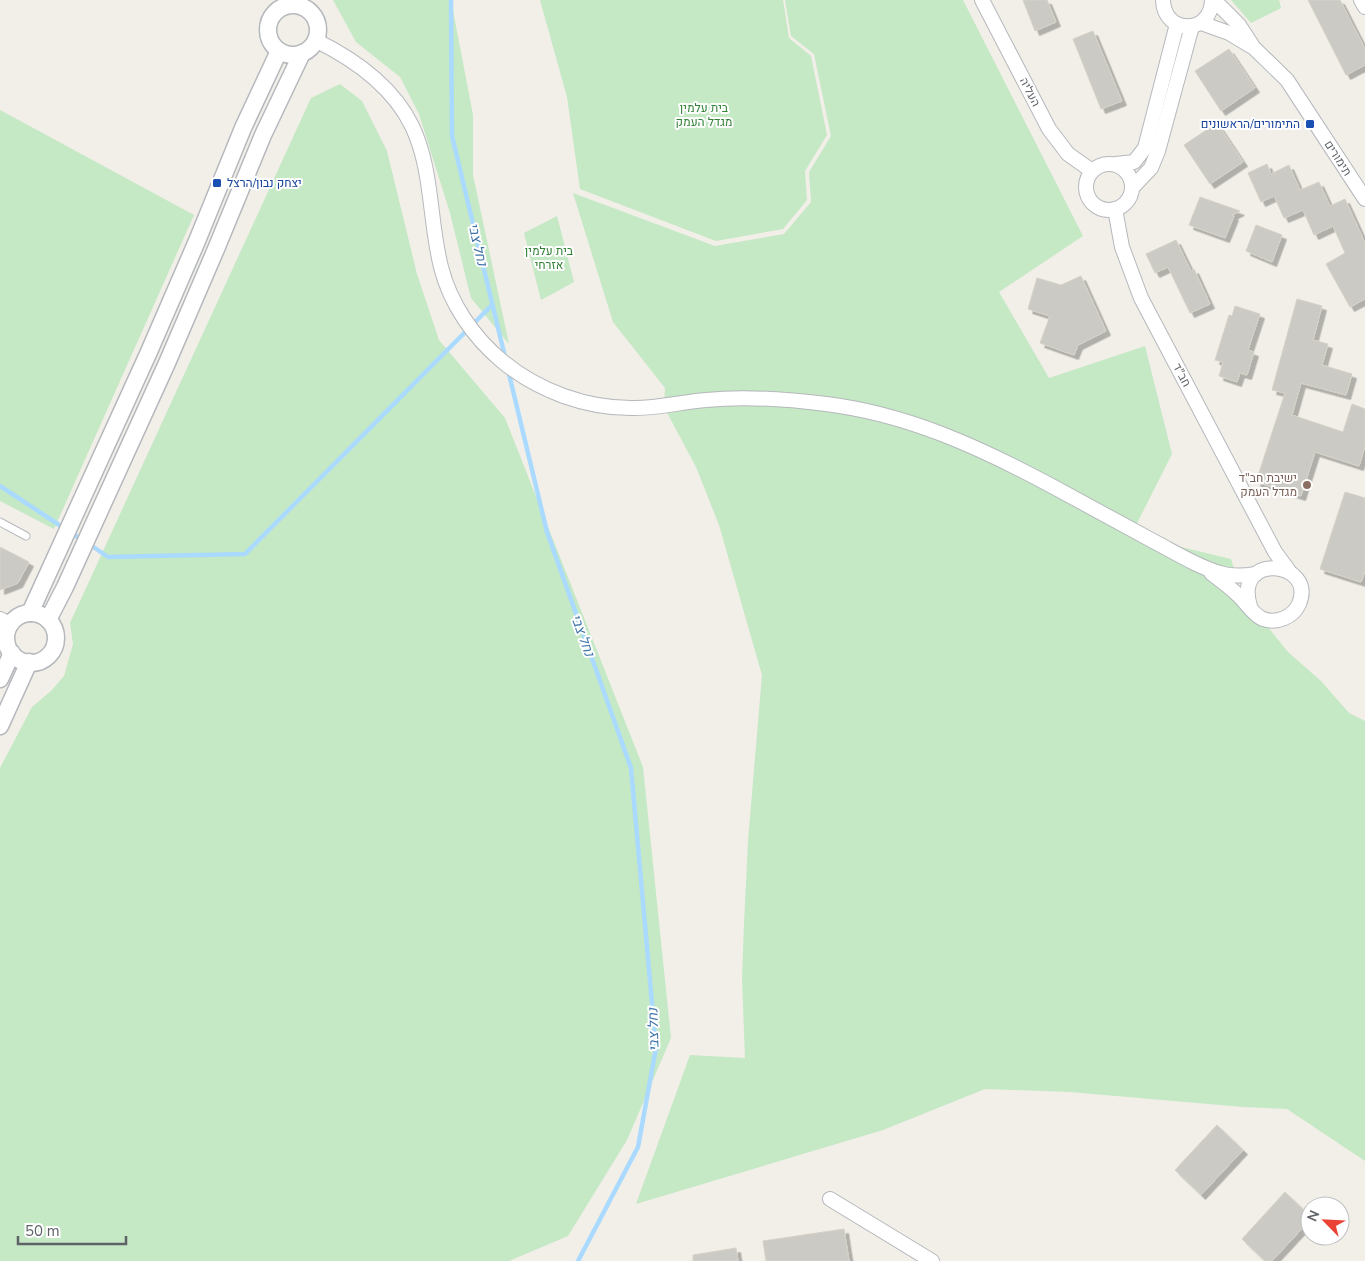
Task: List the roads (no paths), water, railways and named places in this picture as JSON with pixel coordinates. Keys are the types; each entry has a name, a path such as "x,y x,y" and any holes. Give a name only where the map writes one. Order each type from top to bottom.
{"street":[{"name":"העליה","path":"982,0 1049,129 1068,154 1092,171"},
{"path":"1132,188 1151,168 1158,151 1196,24 1208,16 1213,0"},
{"name":"תימורים","path":"1213,0 1239,24 1254,48"},
{"path":"1360,0 1365,7"},
{"path":"1116,164 1130,176 1131,194 1125,204 1115,209 1106,210 1098,207 1088,195 1086,186 1088,178 1092,171 1103,164 1134,162 1145,148 1177,24 1168,16 1160,2"},
{"path":"284,4 303,8 312,7 318,29 315,40 308,50 290,55 279,51 272,42 268,32 270,20 284,4"},
{"name":"תימורים","path":"1177,24 1196,24 1229,33 1254,48 1287,80 1365,199"},
{"path":"315,40 346,56 370,75 388,92 407,116 425,164 441,268 457,308 487,347 515,372 545,389 581,401 623,408 645,408 706,400 760,398 823,403 877,412 933,429 960,440 1020,469 1204,567 1227,575 1246,576 1272,567 1289,571 1296,578 1299,586 1301,595 1299,604 1288,617 1279,620 1262,618 1204,567"},
{"path":"30,614 148,354 244,128 279,51"},
{"path":"48,620 164,371 262,135 302,53"},
{"name":"חב\"ד","path":"1115,209 1122,247 1141,298 1275,552 1289,571"},
{"path":"1250,606 1247,598 1247,589 1250,580 1258,573 1265,559 1267,548 1266,534"},
{"path":"30,614 41,616 48,620 55,633 54,648 43,659 29,662 18,659 12,654 7,640 5,622 30,614"},
{"path":"0,680 12,654"},
{"path":"0,726 29,662"},
{"path":"830,1199 932,1261"}],"lane":[{"path":"0,522 26,536"}],"waterway":[{"name":"נחל צבי","path":"451,0 452,136 505,357"},
{"path":"89,544 108,557 245,554 492,305"},
{"name":"נחל צבי","path":"508,370 547,532 631,768 656,1048 638,1147 578,1261"},
{"path":"0,486 82,540"}],"place":[{"name":"התימורים/הראשונים","path":"1310,124"},
{"name":"יצחק נבון/הרצל","path":"217,183"},
{"name":"ישיבת חב\"ד מגדל העמק","path":"1307,485"}],"park label":[{"name":"בית עלמין מגדל העמק","path":"704,115"},
{"name":"בית עלמין אזרחי","path":"549,258"}]}
